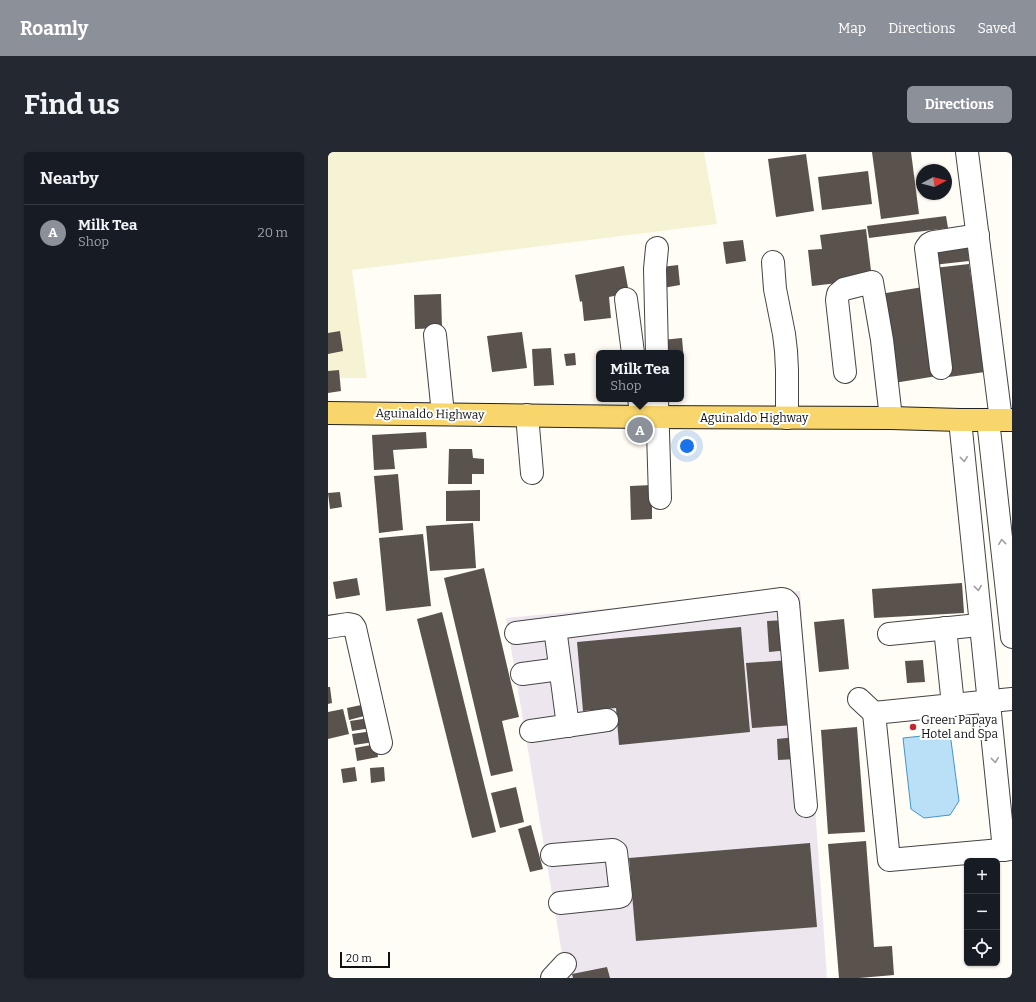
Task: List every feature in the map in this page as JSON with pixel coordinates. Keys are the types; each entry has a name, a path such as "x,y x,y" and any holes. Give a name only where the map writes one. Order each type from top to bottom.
{"main road":[{"name":"Aguinaldo Highway","path":"328,413 527,415 649,408 787,418 1001,420"}],"street":[{"path":"889,634 975,624 1011,625 1001,420 967,152"},
{"path":"941,368 926,248 933,242 978,235"},
{"path":"656,350 655,270 657,248"},
{"path":"773,262 775,289 786,351 787,418"},
{"path":"845,372 837,300 838,294 844,289 872,282 882,340 891,418"},
{"path":"626,299 633,350"},
{"path":"435,335 443,414"},
{"path":"649,408 660,498"},
{"path":"527,415 532,473"},
{"path":"960,420 975,624 989,701 1008,849 889,860 866,706 953,705 989,701 1012,699"},
{"path":"516,633 782,599 785,600 788,603 806,806"},
{"path":"328,627 348,624 353,625 355,628 381,743"},
{"path":"555,628 568,726"},
{"path":"945,628 953,705"},
{"path":"522,674 560,669"},
{"path":"531,732 607,720"},
{"path":"552,855 613,850 616,852 621,896 618,898 560,903"}],"shaded area":[{"path":"328,152 704,152 717,224 352,270 367,378 328,378"},
{"path":"800,591 827,978 566,978 506,618"}],"water":[{"path":"950,733 959,801 950,815 924,818 911,809 903,738"}],"building":[{"path":"872,152 911,152 919,214 881,219"},
{"path":"806,154 814,211 776,217 768,159"},
{"path":"868,171 872,204 822,210 818,177"},
{"path":"946,216 948,228 869,238 867,226"},
{"path":"866,229 872,279 812,286 808,250 822,249 820,235"},
{"path":"743,240 746,261 726,264 723,242"},
{"path":"967,242 969,261 933,265 931,246"},
{"path":"969,264 985,372 949,377 934,268"},
{"path":"678,265 680,285 663,288 661,267"},
{"path":"624,266 629,293 609,297 611,318 584,321 582,301 580,302 575,275"},
{"path":"923,287 937,376 894,383 880,294"},
{"path":"441,294 442,328 415,329 414,295"},
{"path":"340,331 343,351 328,354 328,333"},
{"path":"522,332 527,368 492,372 487,336"},
{"path":"682,338 683,350 663,350 662,340"},
{"path":"551,348 554,385 534,386 532,349"},
{"path":"575,353 576,365 566,366 564,354"},
{"path":"339,370 341,391 328,393 328,371"},
{"path":"426,432 427,448 393,450 395,469 374,470 372,435"},
{"path":"449,449 472,449 473,458 484,459 484,474 472,474 472,484 448,484"},
{"path":"398,474 403,530 379,533 374,476"},
{"path":"652,485 652,519 631,520 630,486"},
{"path":"480,490 480,521 446,521 446,491"},
{"path":"340,492 342,507 330,509 328,493"},
{"path":"473,523 476,568 430,571 426,526"},
{"path":"423,534 431,606 386,611 379,538"},
{"path":"484,568 519,717 502,721 513,771 491,776 444,578"},
{"path":"357,578 360,595 336,599 333,582"},
{"path":"962,583 964,613 874,618 872,589"},
{"path":"442,612 496,832 472,838 417,619"},
{"path":"844,619 849,669 819,672 814,622"},
{"path":"787,620 789,650 769,652 767,621"},
{"path":"741,627 750,732 619,745 616,708 583,711 577,642"},
{"path":"789,660 794,725 752,728 746,663"},
{"path":"923,660 925,682 907,683 905,661"},
{"path":"328,687 330,687 332,703 328,704"},
{"path":"366,704 368,715 349,720 347,708"},
{"path":"343,709 349,734 328,739 328,712"},
{"path":"369,718 371,728 352,731 350,721"},
{"path":"857,727 865,832 828,834 821,730"},
{"path":"373,731 374,742 354,745 352,734"},
{"path":"796,737 797,759 778,760 777,739"},
{"path":"376,744 378,757 357,761 355,748"},
{"path":"355,767 357,781 343,783 341,769"},
{"path":"384,767 385,781 371,783 370,768"},
{"path":"516,787 524,822 500,828 491,793"},
{"path":"531,825 543,869 530,872 518,829"},
{"path":"866,841 874,947 892,946 894,975 839,978 828,844"},
{"path":"810,843 817,927 636,941 629,858"},
{"path":"607,967 610,978 573,978 572,974"}],"place":[{"name":"Milk Tea","path":"640,430"},
{"name":"Green Papaya Hotel and Spa","path":"913,727"}]}
